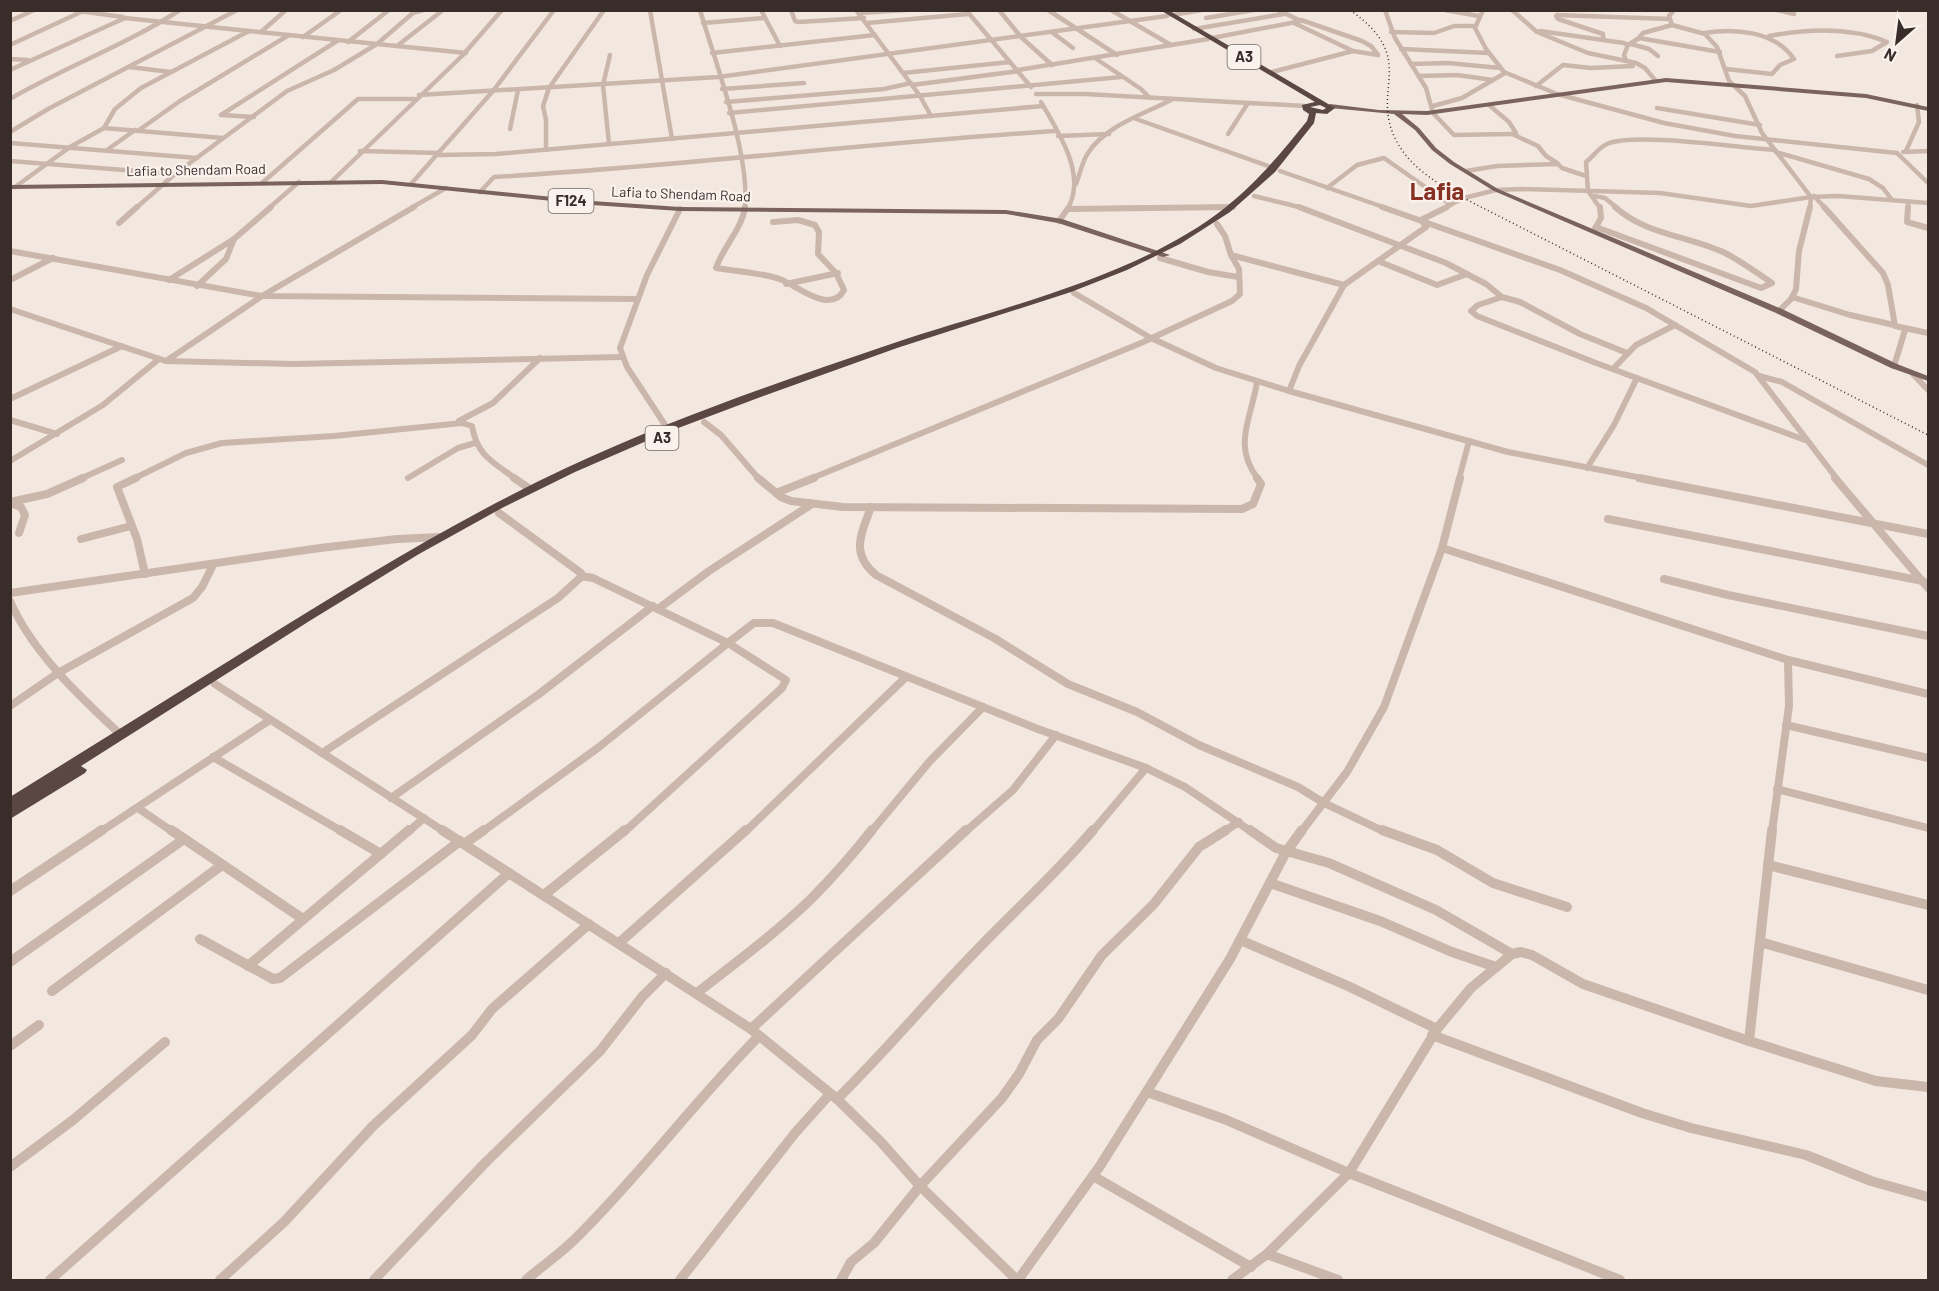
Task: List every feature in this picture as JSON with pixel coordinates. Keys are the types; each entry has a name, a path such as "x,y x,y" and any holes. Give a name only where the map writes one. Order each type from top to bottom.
{"highway":[{"name":"A3","path":"10,814 422,555 578,474 669,432 704,422 915,345 1074,294 1162,256 1218,224 1254,196 1313,131 1327,108 1272,72 1194,28 1156,10"},
{"name":"A3","path":"10,804 440,537 530,489 669,432 899,345 1162,256 1199,231 1233,207 1277,170 1314,117 1303,95 1296,90 1167,14"},
{"path":"1307,107 1327,108"}],"main road":[{"path":"1327,108 1396,113 1489,105 1655,80 1866,96 1929,109"},
{"path":"1417,129 1416,122 1431,110"},
{"path":"1396,113 1417,129 1434,149 1496,190 1594,230 1779,311 1894,366 1929,379"},
{"name":"Lafia to Shendam Road","path":"13,187 299,182 411,184 680,209 1006,212 1059,221 1162,256"}],"street":[{"path":"10,21 34,10"},
{"path":"78,10 205,28 466,53"},
{"path":"10,99 44,79 160,23 180,10"},
{"path":"10,132 127,67 237,10"},
{"path":"261,32 286,10"},
{"path":"303,37 341,10"},
{"path":"348,42 389,10"},
{"path":"119,223 175,174 287,91 334,70 377,44 412,13 424,10 443,11"},
{"path":"331,182 360,151 466,53 502,10"},
{"path":"411,184 493,91 554,10"},
{"path":"546,150 546,120 543,106 549,88 603,10"},
{"path":"650,10 672,139"},
{"path":"700,10 729,113 746,185 746,210 717,268 783,280 794,290 837,299 844,290 838,273 818,254 818,228 815,224 800,220 772,222"},
{"path":"761,10 780,46"},
{"path":"791,10 795,21 798,22 864,18"},
{"path":"858,12 906,10"},
{"path":"999,10 1021,37 1052,65"},
{"path":"1048,10 1117,55"},
{"path":"1111,10 1172,45"},
{"path":"262,183 358,99 718,77 1077,30 1202,10"},
{"path":"1218,10 1237,22"},
{"path":"1206,18 1254,10"},
{"path":"1278,10 1362,41 1371,46 1379,55 1353,51 1294,23"},
{"path":"1385,10 1391,32 1419,76 1431,110 1454,135 1512,134 1538,146 1546,156 1562,168 1586,176"},
{"path":"1445,10 1479,16"},
{"path":"1483,10 1475,26 1500,68 1505,73 1557,94 1664,123 1769,141 1897,153 1929,151"},
{"path":"1512,10 1536,31 1588,53 1640,65 1655,80"},
{"path":"1672,25 1669,16 1674,10"},
{"path":"1777,10 1794,14"},
{"path":"10,45 83,11"},
{"path":"396,46 443,11"},
{"path":"1193,11 1217,25"},
{"path":"858,12 920,96 931,116"},
{"path":"867,23 967,12 1036,94 1057,133 1076,185"},
{"path":"1194,28 1286,14"},
{"path":"1603,39 1603,34 1555,16 1569,14 1610,19 1645,17 1670,19"},
{"path":"10,70 125,18"},
{"path":"704,23 765,18"},
{"path":"726,102 884,89 1018,70 1210,39 1301,20"},
{"path":"1626,61 1624,55 1630,44 1643,33 1672,25 1704,33 1716,31 1769,36 1789,31 1827,31 1887,42 1865,53 1837,56"},
{"path":"1391,32 1434,33 1454,26 1475,26"},
{"path":"105,128 108,118 115,109 141,88 249,31"},
{"path":"1536,31 1630,44 1649,48 1658,56"},
{"path":"1053,33 1073,48"},
{"path":"1704,33 1720,52 1732,85 1745,96 1760,125 1761,133 1813,197 1883,273 1888,285 1894,325"},
{"path":"107,150 180,101 289,35"},
{"path":"712,53 875,35"},
{"path":"1726,69 1772,74 1780,65 1794,60 1788,50 1769,36"},
{"path":"1638,39 1720,52"},
{"path":"254,117 221,114 337,41"},
{"path":"1401,49 1489,53"},
{"path":"1272,72 1353,51"},
{"path":"609,144 603,85 610,55"},
{"path":"1095,58 1141,89 1150,98"},
{"path":"10,59 30,61"},
{"path":"903,73 1010,62"},
{"path":"1411,64 1448,63 1500,68"},
{"path":"1536,86 1562,66 1591,68 1640,65"},
{"path":"127,67 172,72"},
{"path":"1431,110 1456,101 1505,73"},
{"path":"1419,76 1456,75 1493,80"},
{"path":"729,113 1121,77"},
{"path":"722,90 804,83"},
{"path":"510,129 518,90"},
{"path":"1036,94 1085,94 1307,107"},
{"path":"1059,221 1069,209 1088,154 1109,134 1172,99"},
{"path":"1228,134 1248,104"},
{"path":"1489,105 1509,122 1516,133 1512,134"},
{"path":"1906,151 1907,144 1920,125 1921,119 1917,105"},
{"path":"360,151 496,154 1043,106"},
{"path":"1657,108 1760,125"},
{"path":"1136,119 1560,270 1628,299 1759,376 1782,382 1929,465"},
{"path":"13,187 70,147 105,128 223,138"},
{"path":"480,192 494,177 740,158 965,136 1109,134"},
{"path":"1594,196 1605,198 1624,215 1660,232 1725,253 1773,283 1761,288 1594,230 1601,218 1600,205 1588,190 1586,162 1607,144 1617,142 1776,151 1869,178 1883,188 1892,200"},
{"path":"10,143 197,158"},
{"path":"1897,153 1929,183"},
{"path":"1327,188 1357,165 1384,158 1452,205"},
{"path":"10,161 175,174"},
{"path":"1466,171 1497,166 1558,164"},
{"path":"166,280 178,276 234,239 299,182"},
{"path":"10,461 103,405 163,360 262,296 446,188"},
{"path":"1421,220 1464,198 1496,190 1588,190 1670,194 1751,206 1813,197 1838,196 1929,203"},
{"path":"1254,196 1299,207 1446,263 1502,297 1520,302 1580,334 1627,353"},
{"path":"1779,311 1792,297 1796,288 1799,251 1813,197"},
{"path":"1908,201 1908,222 1929,228"},
{"path":"1069,209 1233,207"},
{"path":"669,432 622,357 620,348 638,299 680,209"},
{"path":"1288,391 1299,366 1344,285 1426,227 1421,220"},
{"path":"776,493 1151,338 1235,299 1240,294 1239,269 1218,224"},
{"path":"197,286 234,249 234,239"},
{"path":"10,251 262,296 638,299"},
{"path":"1231,255 1344,285"},
{"path":"1162,256 1208,272 1238,277"},
{"path":"10,280 54,258"},
{"path":"1378,261 1437,285 1467,274"},
{"path":"786,284 838,273"},
{"path":"1074,294 1151,338 1216,368 1288,391 1508,452 1929,534"},
{"path":"1502,297 1478,305 1471,312 1613,369 1807,441"},
{"path":"1792,297 1905,330 1929,333"},
{"path":"10,309 163,360 293,364 622,357"},
{"path":"1613,369 1627,353 1645,339 1675,325"},
{"path":"1894,366 1905,330"},
{"path":"11,399 122,346"},
{"path":"452,423 478,414 506,393 540,358"},
{"path":"1913,374 1929,390"},
{"path":"1759,376 1784,413 1926,584"},
{"path":"1587,468 1614,425 1637,378"},
{"path":"704,422 721,435 764,485 790,501 871,507 1242,509 1253,504 1261,484 1246,461 1245,428 1255,401 1257,382"},
{"path":"478,414 472,426 475,443 495,464 530,489"},
{"path":"10,420 57,434"},
{"path":"145,574 131,526 117,494 119,484 204,447 240,441 334,436 452,423 472,426"},
{"path":"215,684 755,1032 834,1096 881,1142 920,1186 1017,1281 1093,1176 1147,1092 1240,940 1286,852 1347,772 1384,708 1442,548 1469,441"},
{"path":"408,478 458,448 475,443"},
{"path":"10,503 47,494 122,460"},
{"path":"10,503 21,507 25,515 19,533"},
{"path":"391,798 656,608 812,504"},
{"path":"871,507 862,536 860,554 862,563 876,575 994,638 1068,684 1137,712 1204,747 1298,787 1324,803 1383,831 1437,850 1493,883 1567,907"},
{"path":"499,513 575,569 581,576 593,578 728,643 786,680 785,685 616,839 544,895"},
{"path":"1608,519 1926,584"},
{"path":"81,539 131,526"},
{"path":"10,593 386,540 440,537"},
{"path":"1442,548 1788,660 1929,694"},
{"path":"11,706 58,674 193,598 202,587 213,565"},
{"path":"322,753 558,598 581,576"},
{"path":"1664,579 1728,595 1929,636"},
{"path":"10,601 18,617 58,674 121,735"},
{"path":"200,939 273,979 285,976 462,843 520,808 752,622 765,620 983,707 1146,768 1185,787 1276,848 1329,863 1373,881 1436,910 1512,954"},
{"path":"1749,1041 1777,789 1789,706 1788,660"},
{"path":"619,943 703,873 906,677"},
{"path":"697,993 773,933 810,900 842,867 930,760 983,707"},
{"path":"10,891 270,720"},
{"path":"1786,725 1929,758"},
{"path":"526,1281 574,1240 664,1143 755,1032 984,814 1013,790 1056,735"},
{"path":"213,757 381,854"},
{"path":"680,1281 795,1133 878,1059 974,953 1073,854 1146,768"},
{"path":"1777,789 1929,828"},
{"path":"138,808 303,919"},
{"path":"248,966 424,818"},
{"path":"841,1281 851,1262 874,1243 920,1186 1002,1098 1020,1074 1037,1040 1058,1019 1102,955 1153,905 1199,847 1239,822"},
{"path":"10,962 184,839"},
{"path":"52,991 222,865"},
{"path":"1768,865 1929,905"},
{"path":"50,1281 509,873"},
{"path":"1270,883 1380,921 1452,952 1496,967"},
{"path":"220,1281 284,1222 374,1126 472,1035 492,1009 589,924"},
{"path":"1240,940 1348,986 1434,1032 1642,1113 1691,1128 1806,1155 1871,1181 1929,1197"},
{"path":"1760,942 1929,990"},
{"path":"1232,1281 1268,1254 1348,1173 1434,1032 1471,988 1512,954 1521,952 1532,955 1583,984 1749,1041 1876,1081 1929,1088"},
{"path":"374,1281 486,1162 600,1051 642,996 666,973"},
{"path":"10,1046 39,1025"},
{"path":"10,1167 73,1120 165,1042"},
{"path":"1147,1092 1224,1119 1348,1173 1620,1281"},
{"path":"1093,1176 1251,1267"},
{"path":"1268,1254 1338,1281"}],"railway":[{"path":"1350,10 1371,28 1383,44 1388,60 1389,75 1387,106 1397,142 1414,164 1436,182 1928,435"}],"district":[{"name":"Lafia","path":"1437,192"}]}
